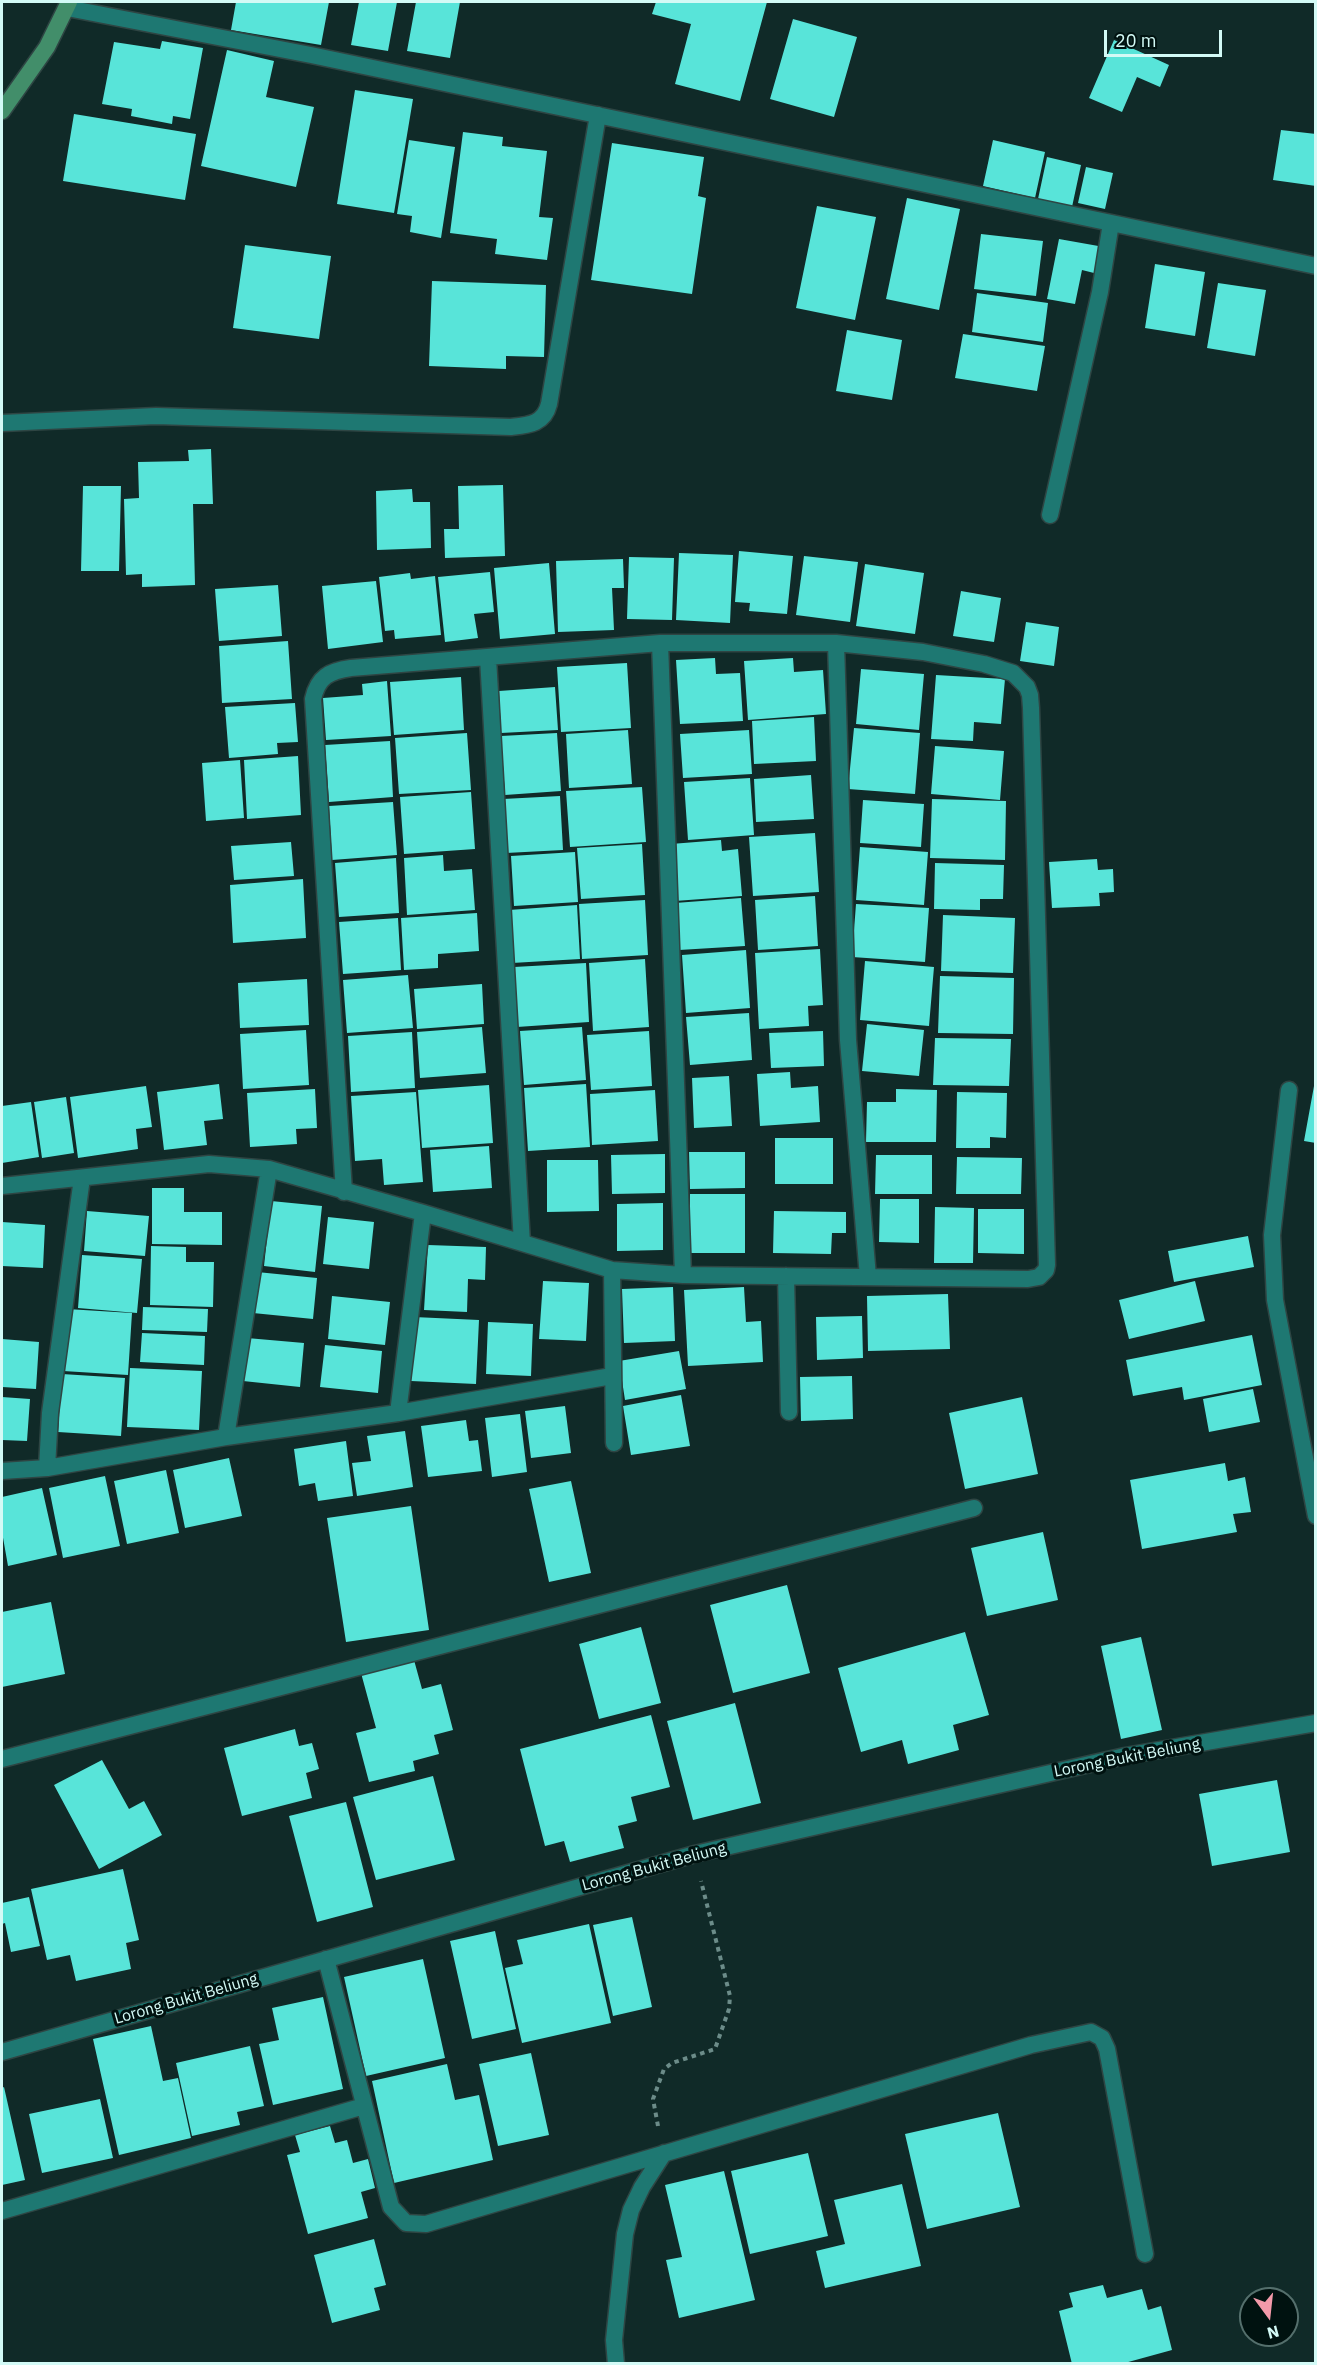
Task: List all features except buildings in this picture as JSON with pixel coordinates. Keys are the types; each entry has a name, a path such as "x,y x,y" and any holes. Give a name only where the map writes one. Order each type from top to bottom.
{"main road":[{"path":"2,111 47,47 68,5"}],"street":[{"path":"68,5 1316,266"},
{"path":"2,423 156,416 511,427 537,422 544,416 549,404 598,115"},
{"path":"1050,514 1100,292 1111,223"},
{"path":"660,643 684,1275"},
{"path":"2,1186 209,1164 269,1169 344,1192 423,1213 578,1262 612,1270 684,1275 1029,1279 1039,1277 1046,1270 1031,702 1027,687 1013,673 984,664 923,652 836,643 660,643 335,670 320,679 313,699 314,735 344,1192"},
{"path":"836,643 848,1040 868,1277"},
{"path":"488,658 522,1243"},
{"path":"1289,1090 1272,1235 1275,1300 1316,1516"},
{"path":"226,1437 269,1169"},
{"path":"47,1468 50,1413 82,1178"},
{"path":"398,1413 423,1213"},
{"path":"612,1270 614,1443"},
{"path":"786,1276 789,1412"},
{"path":"2,1471 47,1468 226,1437 398,1413 612,1376"},
{"path":"2,1759 974,1508"},
{"name":"Lorong Bukit Beliung","path":"2,2052 695,1854 1125,1756 1316,1723"},
{"path":"326,1959 390,2207 406,2223 426,2224 1031,2044 1091,2032 1102,2037 1107,2049 1145,2254"},
{"path":"2,2211 364,2106"},
{"path":"616,2364 614,2340 627,2226 631,2210 642,2187 664,2153"}],"path":[{"path":"664,2153 653,2103 663,2072 672,2063 715,2049 729,2009 729,1996 695,1854"}]}
